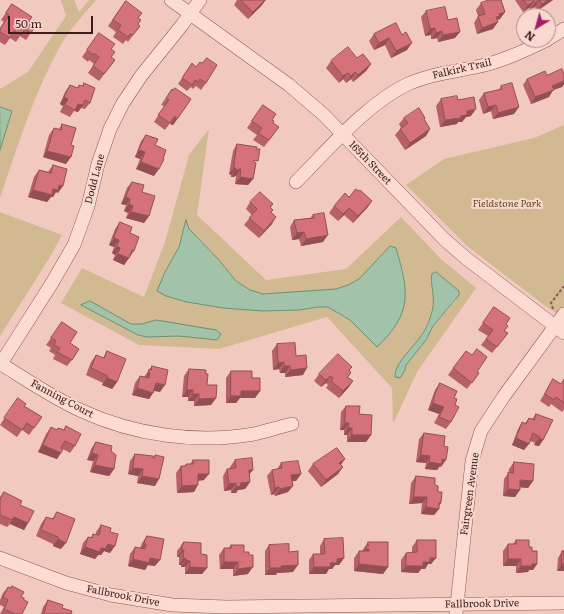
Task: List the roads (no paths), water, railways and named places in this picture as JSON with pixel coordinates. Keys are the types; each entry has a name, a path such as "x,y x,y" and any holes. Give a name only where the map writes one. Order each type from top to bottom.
{"street":[{"name":"165th Street","path":"170,0 289,85 324,115 445,240 467,259 560,329"},
{"name":"Dodd Lane","path":"0,364 52,283 74,245 88,206 98,164 105,143 123,103 200,0"},
{"name":"Falkirk Trail","path":"296,182 378,102 408,84 437,74 477,67 516,55 530,48"},
{"name":"Fairgreen Avenue","path":"456,609 472,461 481,431 504,396 560,329 559,312"},
{"name":"Fanning Court","path":"0,364 46,392 82,411 104,420 154,434 202,438 230,436 254,434 292,424"},
{"name":"Fallbrook Drive","path":"0,558 6,562 73,585 111,595 172,605 456,609 564,603"}],"park label":[{"name":"Fieldstone Park","path":"507,204"}]}
